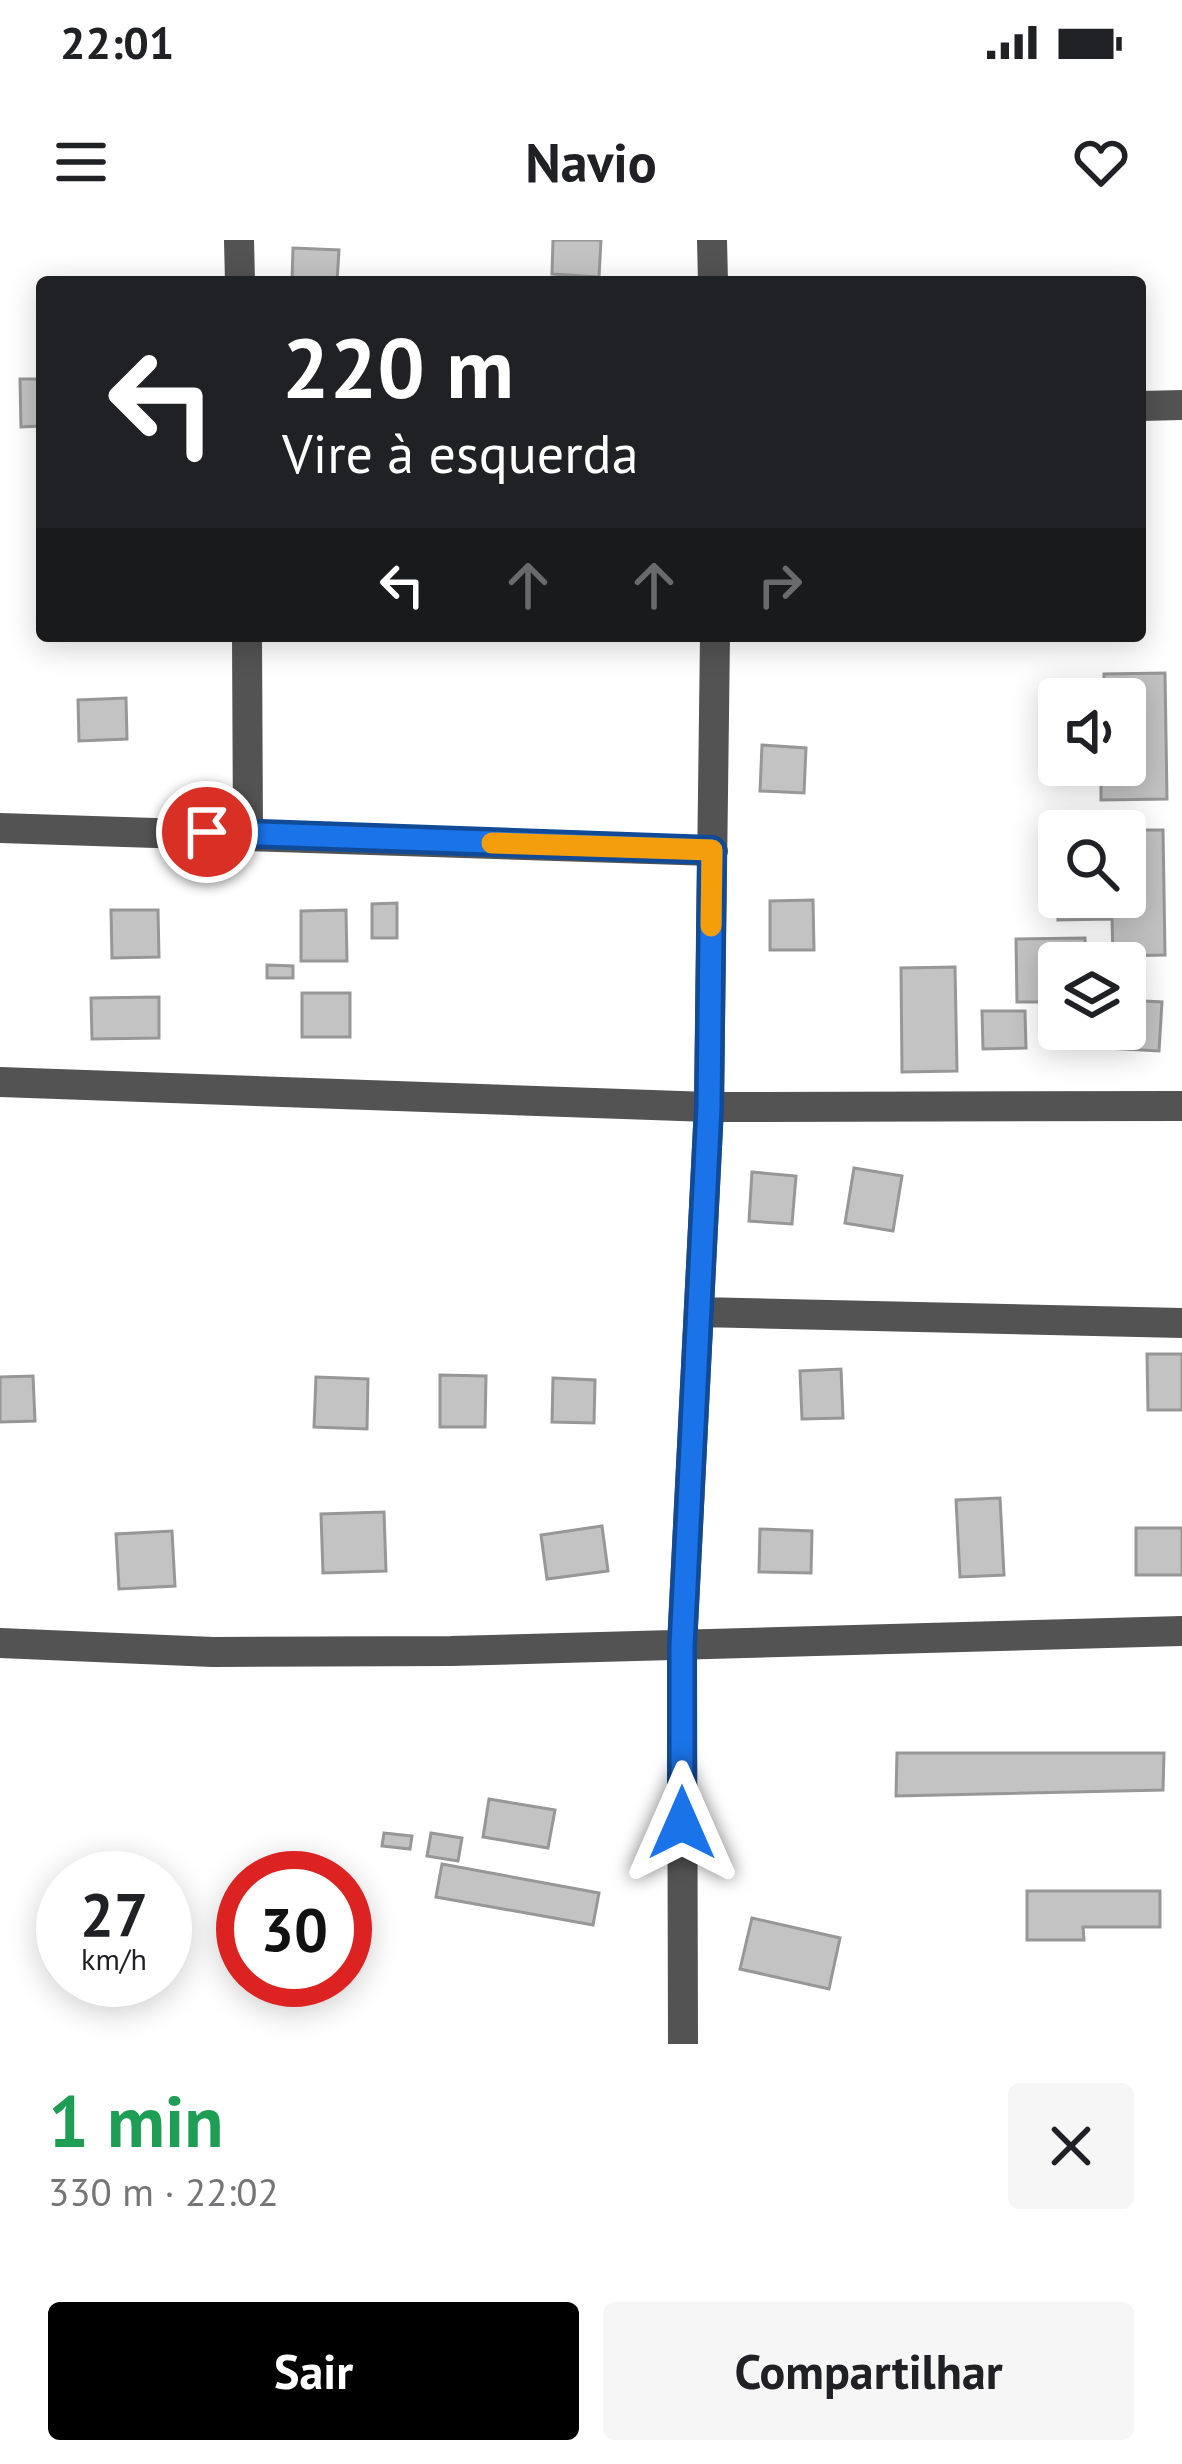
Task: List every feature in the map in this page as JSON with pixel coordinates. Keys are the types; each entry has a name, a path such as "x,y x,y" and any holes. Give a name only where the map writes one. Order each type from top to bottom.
{"street":[{"path":"239,240 240,276"},
{"path":"712,240 713,276"},
{"path":"1146,406 1182,405"},
{"path":"247,642 248,834"},
{"path":"683,2044 682,1646 709,1107 715,642"},
{"path":"0,828 712,850"},
{"path":"0,1082 709,1107 1182,1106"},
{"path":"700,1312 1182,1323"},
{"path":"0,1643 213,1652 682,1646 1182,1631"}],"building":[{"path":"553,240 601,240 599,276 552,274"},
{"path":"293,248 339,250 337,276 292,276"},
{"path":"20,379 36,379 36,426 21,427"},
{"path":"1165,673 1167,799 1101,800 1101,786 1146,786 1146,678 1104,678 1104,674"},
{"path":"126,698 127,739 79,741 78,700"},
{"path":"762,745 806,748 804,793 760,791"},
{"path":"1146,830 1163,830 1165,955 1146,955 1146,942 1113,942 1112,919 1058,920 1146,918"},
{"path":"813,900 814,950 770,950 770,901"},
{"path":"397,903 397,938 372,938 372,904"},
{"path":"111,910 158,910 159,957 112,958"},
{"path":"346,910 347,961 301,961 301,911"},
{"path":"1085,938 1085,942 1038,942 1038,1002 1017,1002 1016,939"},
{"path":"267,965 293,966 293,978 267,978"},
{"path":"955,967 957,1071 902,1072 901,968"},
{"path":"302,993 350,993 350,1037 302,1037"},
{"path":"159,997 159,1038 92,1039 91,998"},
{"path":"1146,1001 1162,1002 1159,1051 1141,1050 1146,1050"},
{"path":"982,1011 1025,1011 1026,1048 983,1049"},
{"path":"854,1168 902,1176 893,1231 845,1223"},
{"path":"752,1172 796,1176 792,1224 749,1221"},
{"path":"1147,1354 1182,1354 1182,1410 1148,1410"},
{"path":"841,1369 843,1418 802,1419 800,1371"},
{"path":"440,1375 486,1376 485,1427 440,1427"},
{"path":"33,1376 35,1421 0,1422 0,1377"},
{"path":"316,1377 368,1379 367,1429 314,1427"},
{"path":"553,1378 595,1380 594,1423 552,1422"},
{"path":"1000,1498 1004,1575 960,1577 956,1500"},
{"path":"384,1512 386,1571 323,1573 321,1514"},
{"path":"602,1526 608,1571 547,1579 541,1535"},
{"path":"1136,1528 1182,1528 1182,1575 1136,1575"},
{"path":"760,1529 812,1531 811,1573 759,1572"},
{"path":"172,1531 175,1586 119,1589 116,1534"},
{"path":"897,1753 1164,1753 1163,1790 896,1796"},
{"path":"489,1799 555,1810 548,1848 483,1837"},
{"path":"384,1833 412,1836 410,1849 382,1846"},
{"path":"431,1833 462,1838 458,1861 427,1856"},
{"path":"442,1864 599,1893 593,1925 436,1897"},
{"path":"1027,1891 1160,1891 1160,1927 1083,1927 1084,1940 1027,1940"},
{"path":"752,1918 840,1938 829,1989 740,1969"}],"slow traffic":[{"path":"492,843 712,850 711,926"}],"route":[{"path":"207,832 712,850 709,1107 682,1646 682,1823"}]}
